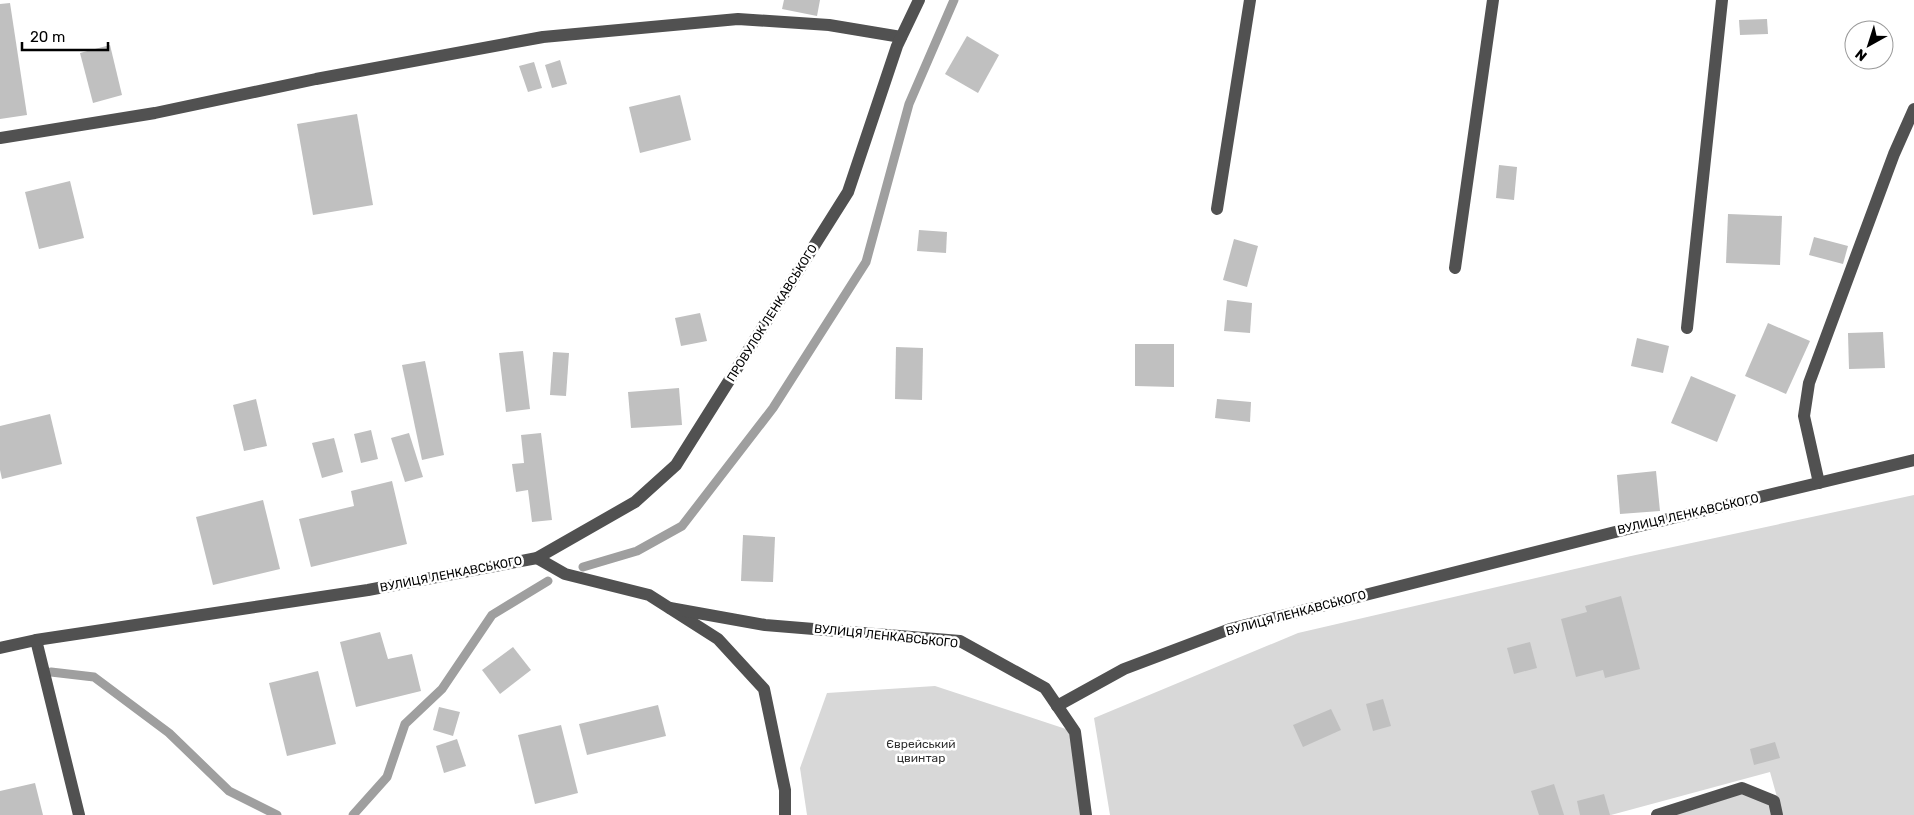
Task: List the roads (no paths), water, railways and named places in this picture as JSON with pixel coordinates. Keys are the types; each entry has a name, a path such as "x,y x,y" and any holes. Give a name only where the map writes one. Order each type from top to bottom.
{"street":[{"name":"ПРОВУЛОК ЛЕНКАВСЬКОГО","path":"537,558 635,502 676,465 848,192 901,37 919,0"},
{"path":"1217,209 1250,0"},
{"path":"1455,268 1493,0"},
{"path":"1687,328 1722,0"},
{"path":"0,138 155,113 316,78 543,37 738,19 829,25 901,37"},
{"path":"1819,483 1804,416 1809,383 1894,154 1914,109"},
{"name":"ВУЛИЦЯ ЛЕНКАВСЬКОГО","path":"1,645 368,590 537,558 565,574 649,595 670,608 765,625 960,641 1045,688 1057,706 1124,669 1230,628 1914,460"},
{"path":"670,608 718,639 764,689 785,790 786,815"},
{"path":"36,640 80,815"},
{"path":"1057,706 1074,732 1086,815"},
{"path":"1657,815 1742,788 1774,802 1777,815"}],"waterway":[{"path":"583,567 637,551 682,526 773,408 866,262 909,104 954,0"},
{"path":"353,815 387,777 405,724 442,689 492,615 548,581"},
{"path":"51,672 94,677 169,733 229,791 277,815"}],"park label":[{"name":"Єврейський цвинтар","path":"921,751"}]}
